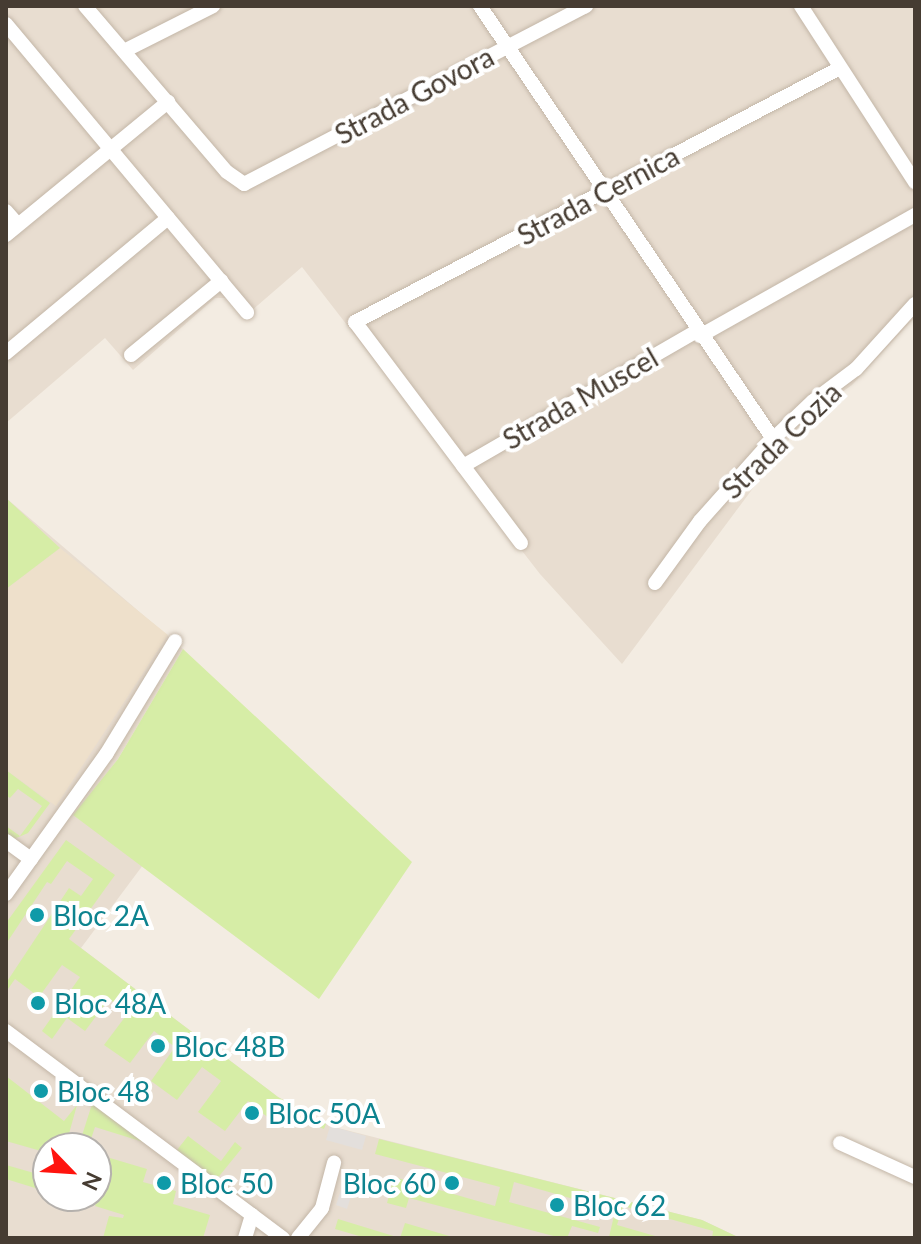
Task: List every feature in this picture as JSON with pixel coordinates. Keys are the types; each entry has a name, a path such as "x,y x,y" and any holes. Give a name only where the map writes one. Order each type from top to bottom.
{"street":[{"path":"6,211 12,230 168,102 85,6"},
{"path":"124,51 213,6"},
{"path":"480,6 698,334 773,439"},
{"name":"Strada Govora","path":"168,102 227,172 244,184 586,6"},
{"path":"801,6 840,68 909,162 915,182"},
{"path":"6,24 247,312"},
{"name":"Strada Cernica","path":"463,466 355,322 840,68"},
{"name":"Strada Muscel","path":"463,466 915,215"},
{"path":"6,353 168,218"},
{"path":"131,355 221,281"},
{"name":"Strada Cozia","path":"655,583 700,521 773,439 813,401 856,369 915,304"},
{"path":"463,466 521,543"},
{"path":"6,894 107,753 175,641"},
{"path":"6,841 31,859"},
{"path":"6,1031 283,1238"},
{"path":"840,1143 915,1177"},
{"path":"298,1238 322,1208 334,1163"},
{"path":"245,1238 252,1215"}],"shaded area":[{"path":"6,6 915,6 915,317 852,385 806,417 622,664 540,574 302,267 244,317 226,298 215,298 133,370 105,338 6,423"},
{"path":"6,498 183,649 118,759 74,815 143,865 81,948 278,1097 330,1126 702,1220 740,1238 6,1238"},
{"path":"60,548 168,635 56,806 6,770 6,589"},
{"path":"330,1126 366,1136 362,1150 326,1140"},
{"path":"347,1171 358,1174 347,1209 336,1205"}],"green space":[{"path":"6,498 60,548 6,589"},
{"path":"183,649 412,862 319,999 73,815 118,759"},
{"path":"6,770 50,803 28,833 14,839 6,834 6,826 20,836 42,806 18,789 10,798 6,795"},
{"path":"66,840 115,875 69,939 278,1097 326,1124 324,1129 302,1120 285,1118 281,1123 271,1120 248,1101 225,1131 198,1112 221,1081 202,1067 177,1100 151,1081 175,1047 154,1031 130,1063 104,1045 128,1013 109,999 85,1031 67,1018 52,1039 42,1031 80,977 62,965 39,997 15,979 8,989 6,983 69,888 81,896 93,879 67,861 51,884 47,882 6,944 6,923"},
{"path":"6,1076 64,1121 77,1105 69,1132 32,1132 32,1148 6,1141"},
{"path":"93,1101 156,1146 95,1127 93,1132 83,1132"},
{"path":"188,1136 221,1161 235,1142 242,1148 216,1180 177,1150"},
{"path":"379,1139 702,1220 740,1238 712,1238 713,1231 623,1206 617,1225 662,1238 612,1238 609,1237 617,1203 607,1200 605,1208 514,1182 509,1202 600,1227 598,1233 572,1226 567,1238 561,1238 409,1198 406,1208 387,1203 394,1177 495,1206 500,1187 375,1154"},
{"path":"112,1159 147,1169 143,1182 176,1191 173,1204 210,1215 203,1238 103,1238 109,1216 123,1218 124,1215 112,1211"},
{"path":"6,1165 32,1172 32,1187 6,1179"},
{"path":"338,1219 400,1238 366,1238 335,1229"},
{"path":"405,1223 456,1238 400,1238"}],"place":[{"name":"Bloc 2A","path":"37,915"},
{"name":"Bloc 48A","path":"38,1003"},
{"name":"Bloc 48B","path":"158,1046"},
{"name":"Bloc 48","path":"41,1091"},
{"name":"Bloc 50A","path":"252,1113"},
{"name":"Bloc 50","path":"164,1183"},
{"name":"Bloc 60","path":"452,1183"},
{"name":"Bloc 62","path":"557,1205"}]}
